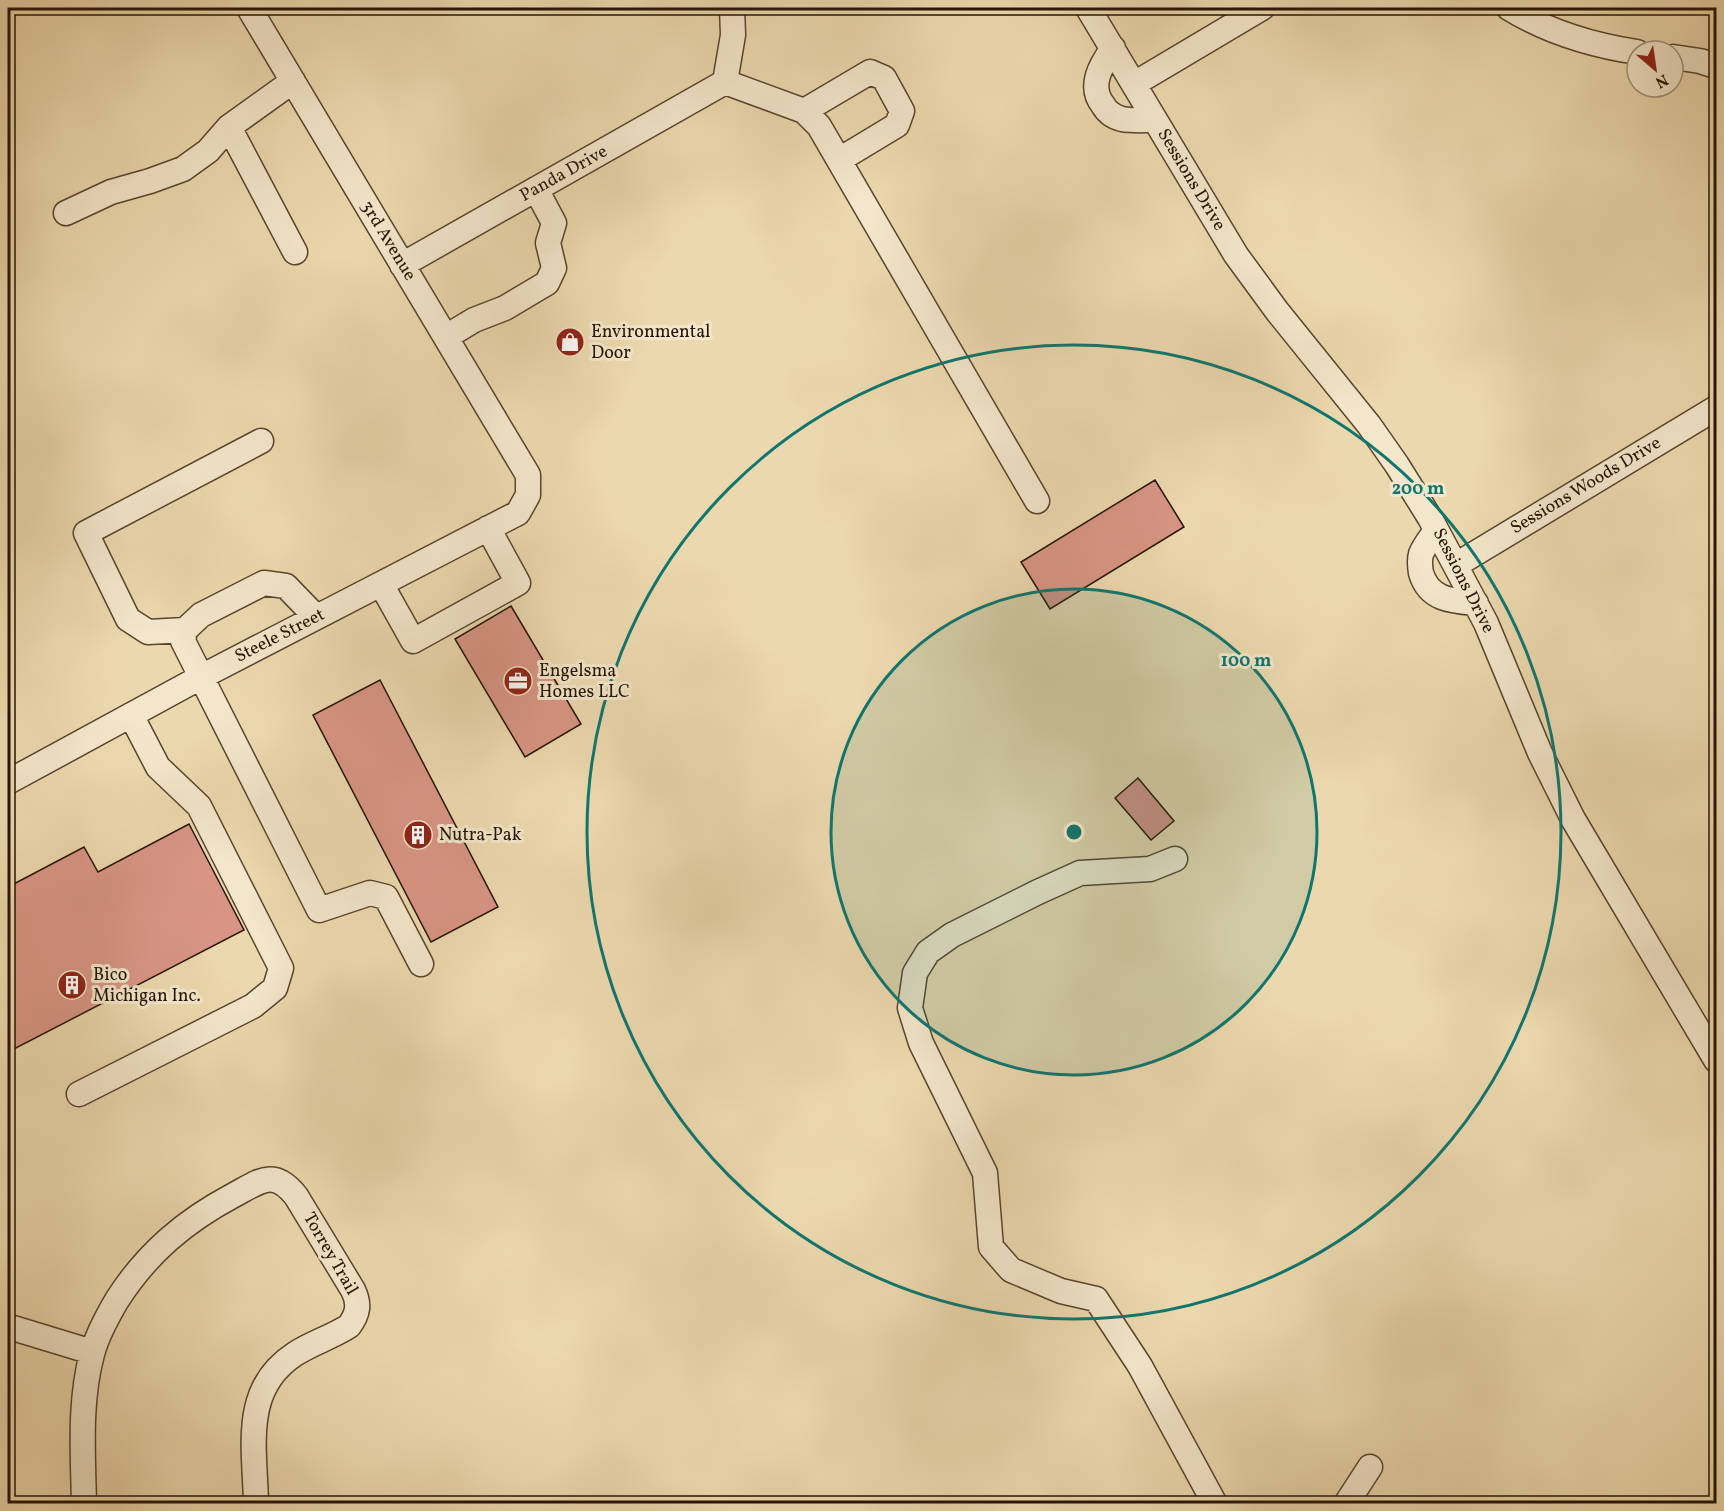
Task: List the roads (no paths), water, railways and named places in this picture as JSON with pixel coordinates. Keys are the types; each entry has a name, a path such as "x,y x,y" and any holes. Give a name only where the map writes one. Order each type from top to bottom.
{"street":[{"name":"3rd Avenue","path":"249,8 528,475"},
{"path":"732,8 733,35 725,82 804,111 819,126 1037,501"},
{"name":"Sessions Drive","path":"1088,8 1236,255 1277,311 1369,425 1403,474 1476,603 1540,753 1573,819 1716,1060"},
{"path":"1134,84 1262,8"},
{"path":"1509,8 1545,27 1571,37 1604,47 1625,50"},
{"path":"1113,48 1098,73 1096,86 1099,100 1115,116 1130,120 1155,120"},
{"path":"1685,59 1716,66"},
{"path":"804,111 870,72 884,78 902,111 897,125 839,160"},
{"path":"66,213 111,192 183,169 208,151 229,127 293,81"},
{"name":"Panda Drive","path":"402,265 725,82"},
{"path":"229,127 295,252"},
{"path":"446,337 474,320 505,308 548,283 554,268 548,243 554,223 536,189"},
{"name":"Sessions Woods Drive","path":"1456,565 1716,408"},
{"path":"185,630 148,632 128,619 86,533 261,441"},
{"name":"Steele Street","path":"8,782 201,677 518,513 528,495 528,475"},
{"path":"381,584 413,641 518,583 488,528"},
{"path":"1436,530 1425,547 1420,561 1425,584 1439,597 1476,603"},
{"path":"316,617 286,586 264,583 201,615 185,630 183,641 319,910 370,893 386,897 421,964"},
{"path":"80,1094 253,1005 275,988 281,968 199,806 158,767 131,715"},
{"path":"1175,859 1150,869 1080,873 952,935 928,952 915,973 910,1008 921,1043 985,1173 991,1246 1011,1270 1061,1291 1096,1299 1140,1366 1215,1503"},
{"name":"Torrey Trail","path":"92,1352 114,1305 130,1281 157,1248 172,1234 207,1209 259,1182 271,1178 287,1185 353,1290 358,1309 349,1326 293,1356 270,1377 262,1390 256,1405 254,1420 256,1503"},
{"path":"13,1328 92,1352 83,1419 84,1503"},
{"path":"1346,1503 1370,1467"}],"place":[{"name":"Environmental Door","path":"570,342"},
{"name":"Engelsma Homes LLC","path":"518,681"},
{"name":"Nutra-Pak","path":"418,835"},
{"name":"Bico Michigan Inc.","path":"72,985"}]}
